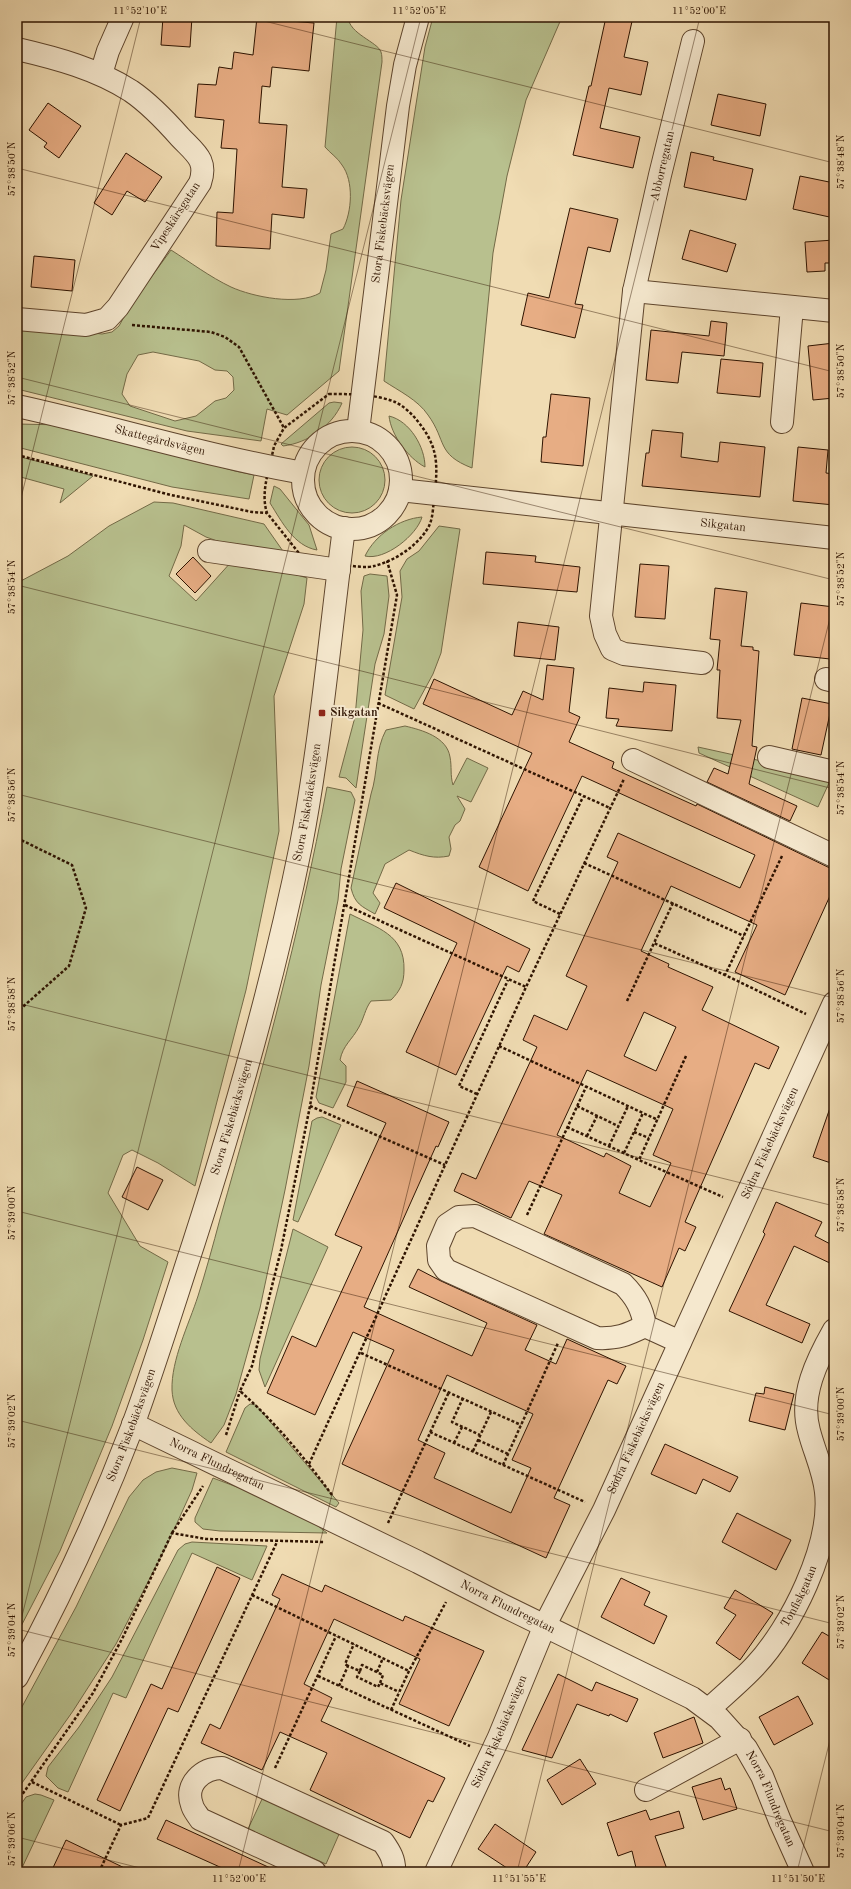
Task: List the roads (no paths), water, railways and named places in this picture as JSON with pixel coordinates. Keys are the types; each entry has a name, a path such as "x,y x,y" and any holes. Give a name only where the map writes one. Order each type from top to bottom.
{"street":[{"path":"101,74 108,51 123,17"},
{"name":"Stora Fiskebäcksvägen","path":"358,431 398,106 409,46 418,17"},
{"name":"Abborregatan","path":"612,514 634,291 660,175 693,41"},
{"name":"Vipeskärsgatan","path":"17,49 101,74 131,92 159,113 198,156 204,172 200,183 118,307 107,319 86,325 17,319"},
{"path":"634,291 834,311"},
{"path":"782,422 792,307"},
{"name":"Skattegårdsvägen","path":"17,406 83,420 191,449 303,473"},
{"path":"358,431 379,439 395,456 401,478 400,490 393,507 380,520 363,528 344,528 328,523 312,509 304,490 303,473 309,457 319,444 341,432 358,431"},
{"name":"Sikgatan","path":"400,490 834,538"},
{"path":"612,514 602,616 605,634 612,649 624,654 702,662"},
{"name":"Stora Fiskebäcksvägen","path":"17,1677 52,1613 89,1532 133,1424 209,1194 245,1070 276,953 304,822 322,713 344,528"},
{"path":"209,551 339,570"},
{"path":"769,757 834,772"},
{"path":"633,760 834,856"},
{"name":"Södra Fiskebäcksvägen","path":"436,1872 491,1755 545,1625 604,1510 834,1003"},
{"path":"475,1216 624,1284 636,1297 643,1311 645,1326 614,1339 597,1338 446,1270 439,1260 438,1246 447,1225 459,1217 475,1216"},
{"path":"645,1326 680,1342"},
{"name":"Tonfiskgatan","path":"709,1710 756,1665 773,1644 814,1566 823,1534 827,1510 829,1482 826,1459 808,1430 806,1414 812,1373 834,1330"},
{"name":"Norra Flundregatan","path":"133,1424 673,1687 709,1710 740,1739 762,1776 803,1872"},
{"path":"646,1790 740,1739"},
{"path":"315,1872 200,1819 192,1806 190,1795 192,1784 202,1774 211,1768 222,1768 383,1842 391,1852 395,1866 394,1872"}],"place":[{"name":"Sikgatan","path":"322,713"}]}
